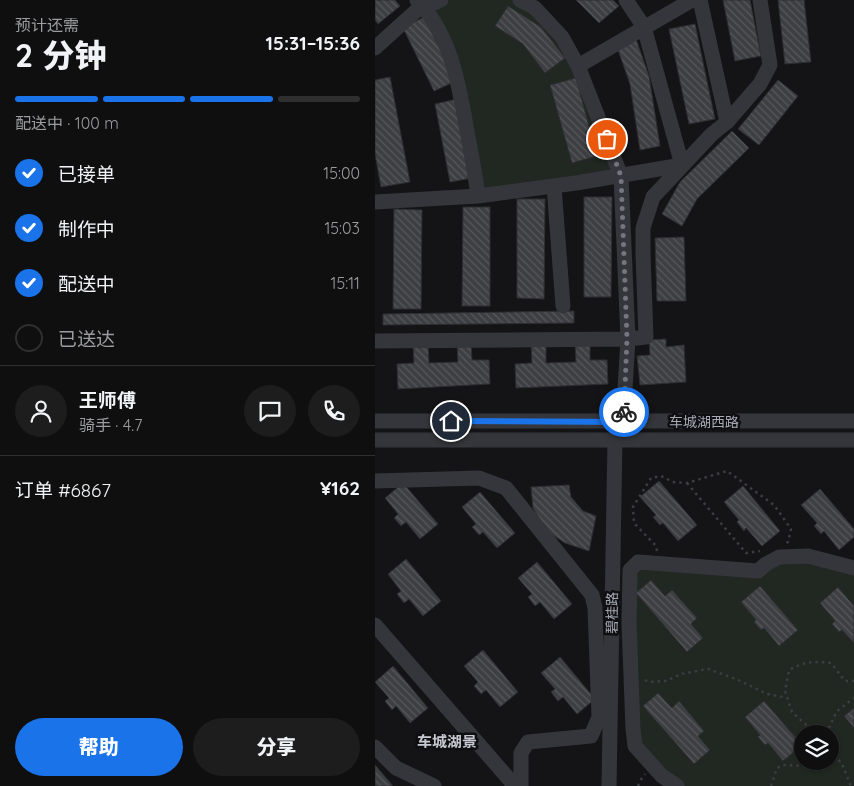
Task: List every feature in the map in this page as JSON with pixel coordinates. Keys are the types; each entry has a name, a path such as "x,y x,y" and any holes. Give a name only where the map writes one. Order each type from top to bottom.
{"street":[{"path":"375,48 416,11 420,4 441,0"},
{"path":"520,0 535,8 562,37 579,66 621,176 627,339 623,422"},
{"path":"626,0 644,27 682,166"},
{"path":"579,66 692,0"},
{"path":"700,0 727,122"},
{"path":"375,341 627,339 646,337 643,228 653,197 712,134 727,122 760,84 770,65 760,0"},
{"path":"420,4 438,29 449,51 459,87 478,196"},
{"path":"375,202 478,196 682,166"},
{"path":"554,186 563,306"},
{"name":"车城湖西路","path":"375,421 854,421"},
{"name":"车城湖西路","path":"375,440 854,440"},
{"name":"碧桂路","path":"609,786 615,440"},
{"path":"375,481 479,478 506,488 592,595 595,608 599,717 591,736 528,742 521,753 521,786"},
{"path":"677,786 662,776 635,746 629,623 630,570 638,562 758,571 779,557 808,556 854,568"},
{"path":"375,625 515,786"},
{"path":"375,747 396,768 435,786"}],"path":[{"path":"659,564 656,546 634,523 633,507 651,478 661,476 673,482 687,483 727,471 774,505 791,529 788,542 784,545"},
{"path":"687,483 746,553 762,551"},
{"path":"806,725 792,712 785,692 789,670 803,663 819,662 831,664 845,681 854,682"},
{"path":"631,671 649,682 666,681 681,674 708,669 736,679 767,694 788,698"},
{"path":"830,725 837,710 854,698"},
{"path":"839,760 851,786"},
{"path":"771,786 777,768 783,765 794,766"}],"shaded area":[{"path":"441,0 520,0 562,37 621,176 478,196 459,87 424,7"},
{"path":"779,557 854,568 854,786 677,786 635,746 631,671 638,562 758,571"}],"building":[{"path":"375,0 395,0 400,6 378,24 375,20"},
{"path":"576,0 613,0 619,6 599,23"},
{"path":"723,0 750,0 761,56 735,61"},
{"path":"778,0 804,0 811,62 785,64"},
{"path":"508,6 541,27 565,58 545,73 523,44 495,26"},
{"path":"424,17 456,81 434,91 403,28"},
{"path":"695,24 715,119 689,124 669,29"},
{"path":"636,39 649,76 660,146 640,150 630,84 617,47"},
{"path":"390,77 410,182 381,187 375,154 375,80"},
{"path":"576,78 597,156 572,163 550,85"},
{"path":"778,80 798,96 759,145 738,129"},
{"path":"457,99 472,178 450,182 435,104"},
{"path":"732,131 749,148 697,199 682,226 662,214 680,182"},
{"path":"584,197 612,197 611,297 584,297"},
{"path":"517,199 545,199 544,299 517,298"},
{"path":"463,207 490,207 490,306 462,306"},
{"path":"394,209 422,210 421,309 393,309"},
{"path":"684,237 686,301 657,301 655,238"},
{"path":"574,311 574,323 383,325 383,314"},
{"path":"666,339 666,347 684,345 686,382 640,385 637,356 650,355 649,340"},
{"path":"428,342 429,363 458,362 457,343 471,342 472,360 489,360 490,384 398,389 397,364 414,363 413,343"},
{"path":"546,342 546,363 576,362 575,342 590,342 590,360 607,360 608,384 516,388 515,364 532,363 531,343"},
{"path":"659,481 697,525 678,541 663,523 660,525 653,517 656,515 640,497"},
{"path":"403,483 438,524 420,539 406,522 401,526 394,518 398,514 385,498"},
{"path":"569,485 571,497 583,511 596,516 589,551 565,543 547,531 533,508 531,487"},
{"path":"743,486 780,531 762,546 746,528 744,531 737,522 739,520 724,502"},
{"path":"820,489 854,529 854,537 839,550 824,531 821,534 814,526 817,523 801,505"},
{"path":"480,492 515,533 497,548 483,532 479,535 472,527 476,524 462,507"},
{"path":"406,559 441,601 423,616 409,599 404,603 397,594 401,591 388,574"},
{"path":"537,562 572,604 554,619 540,602 535,606 528,597 532,594 518,578"},
{"path":"651,580 665,596 672,590 697,618 691,624 703,638 687,652 636,593"},
{"path":"760,586 798,630 779,646 764,628 761,630 754,622 756,620 741,602"},
{"path":"838,587 854,606 854,643 842,630 839,632 832,624 835,621 820,603"},
{"path":"483,650 518,692 500,707 486,690 481,694 474,686 478,682 464,666"},
{"path":"560,657 595,699 577,714 563,697 558,701 551,692 555,689 541,673"},
{"path":"393,666 428,708 410,723 396,706 392,710 385,701 389,698 375,682"},
{"path":"658,693 672,708 679,701 704,731 698,736 710,750 694,764 643,706"},
{"path":"764,701 794,736 794,752 783,761 768,743 765,745 758,737 760,735 745,717"},
{"path":"854,708 854,728 844,716"},
{"path":"375,765 393,786 375,786"}],"way so far":[{"path":"607,139 621,176 627,339 624,412"}],"district":[{"name":"车城湖景","path":"447,742"}],"route":[{"path":"451,421 623,422 624,412"}]}
